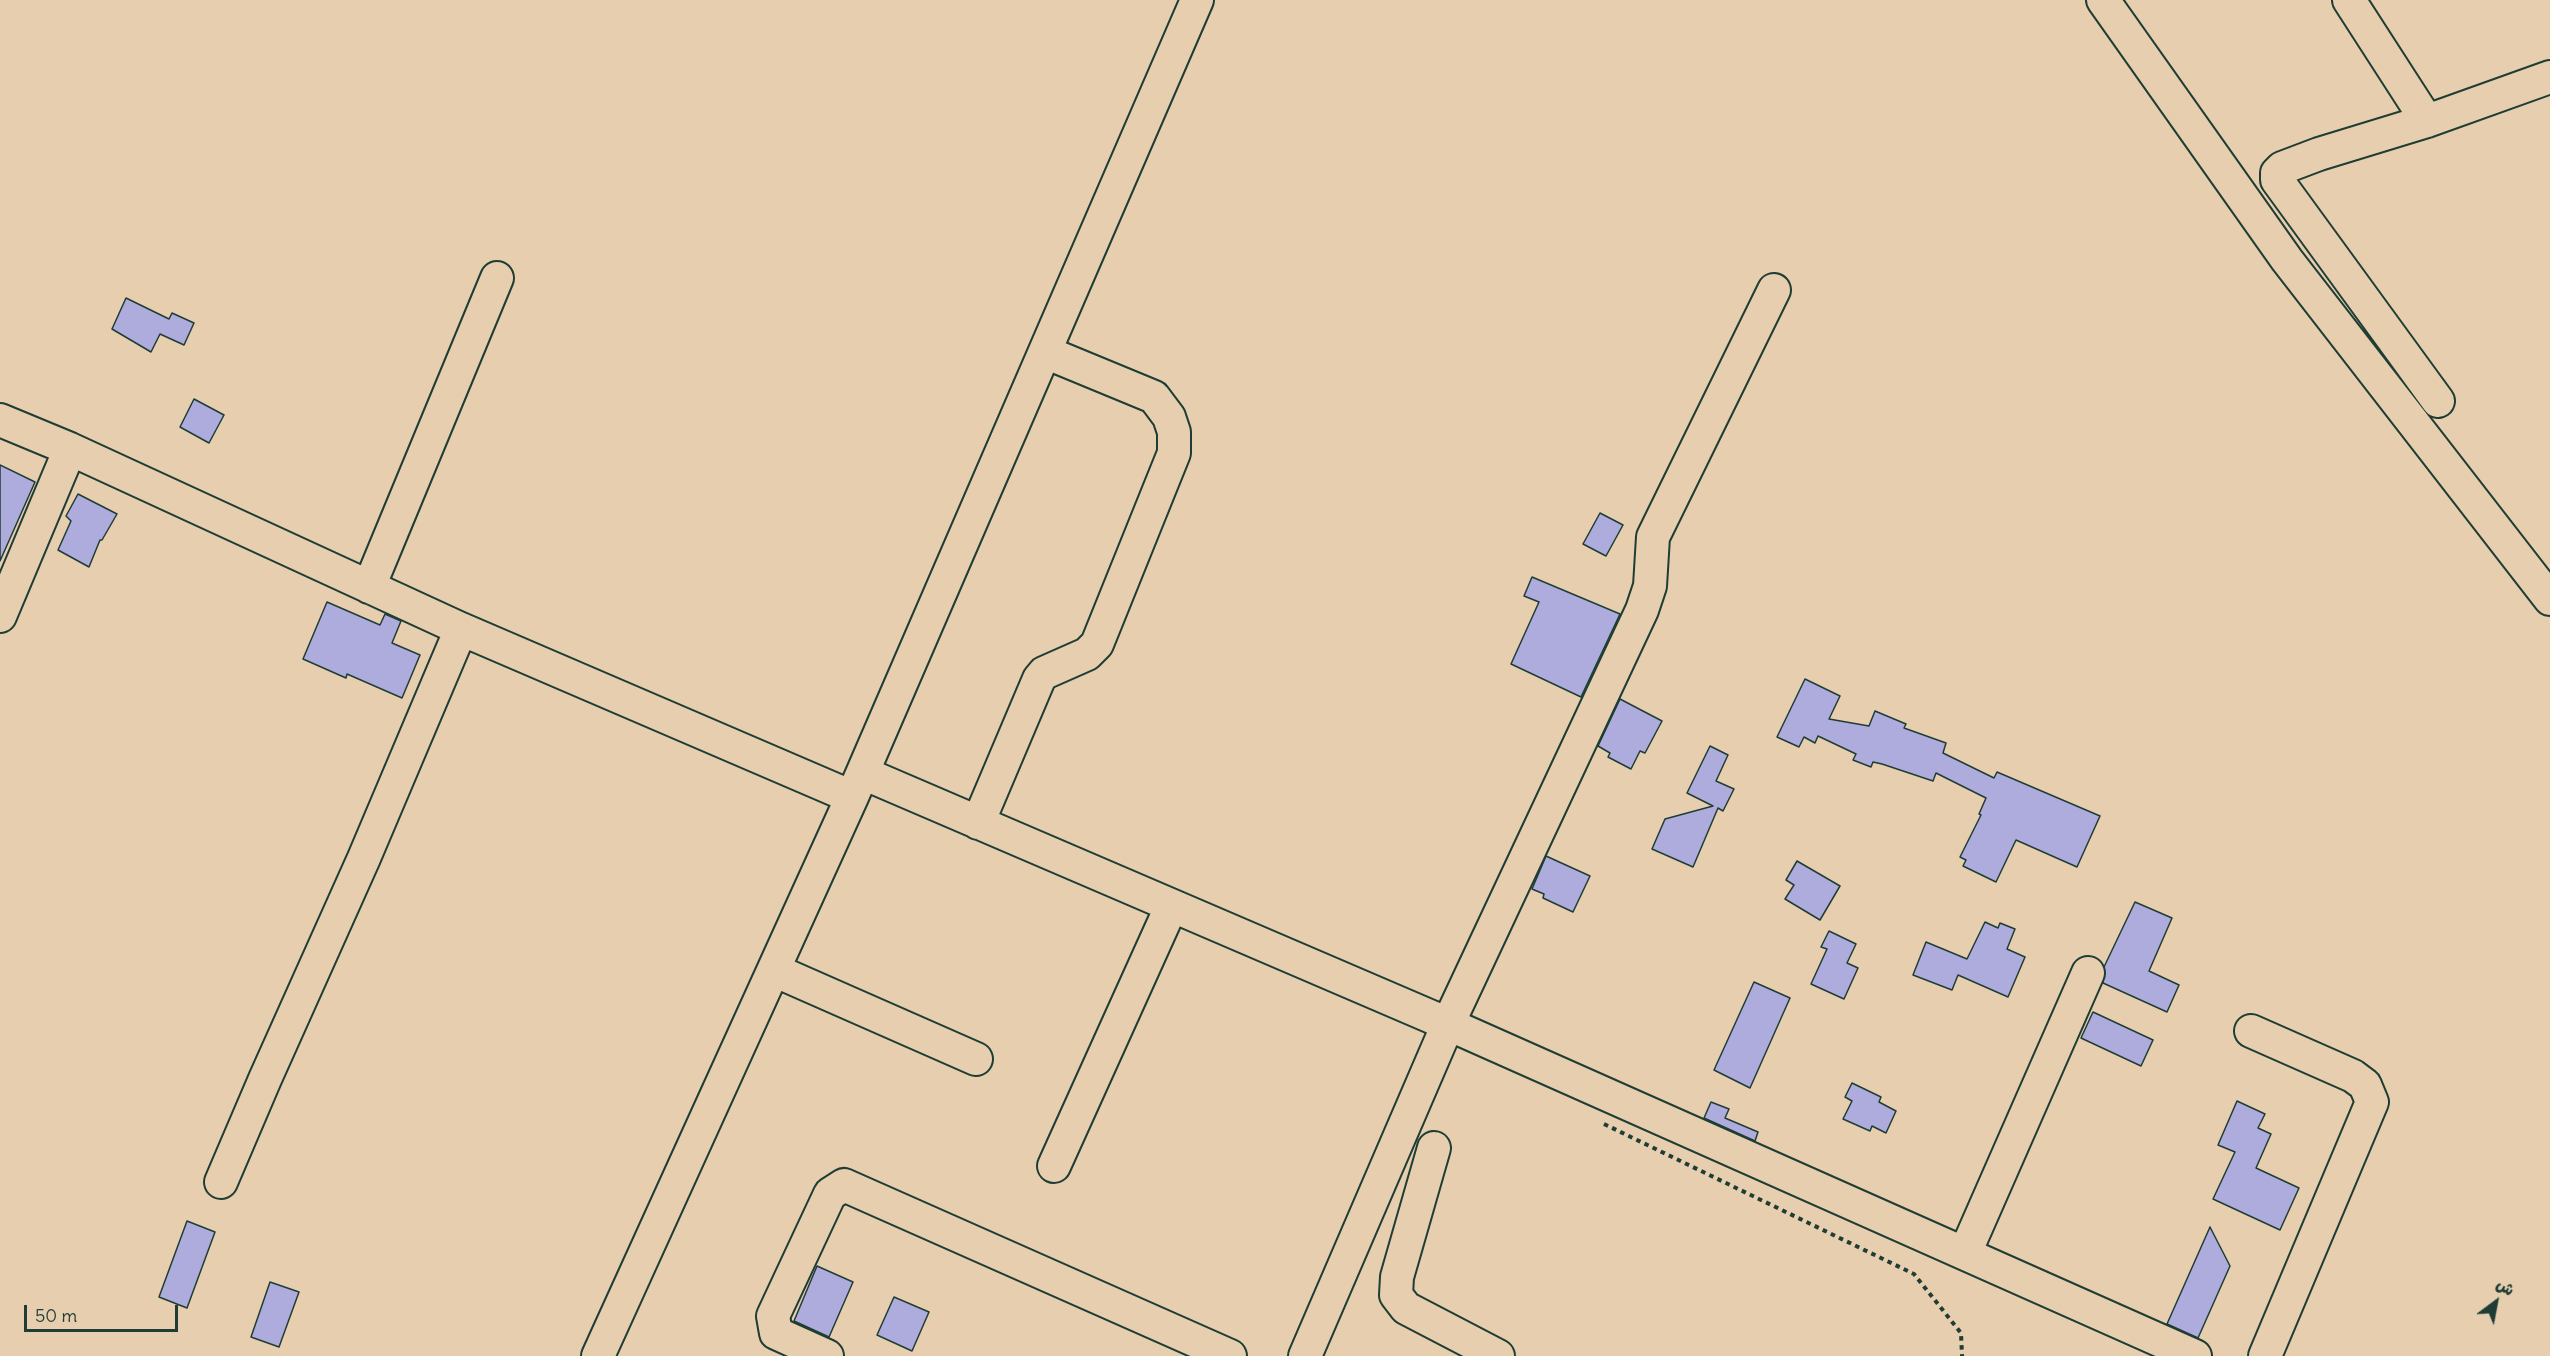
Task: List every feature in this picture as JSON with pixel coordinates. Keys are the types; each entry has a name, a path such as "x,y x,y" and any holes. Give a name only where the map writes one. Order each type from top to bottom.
{"street":[{"path":"598,1356 776,971 1197,0"},
{"path":"2103,0 2287,260 2550,599"},
{"path":"2349,0 2427,121"},
{"path":"2438,401 2277,180 2277,173 2282,168 2427,121 2550,77"},
{"path":"369,587 497,278"},
{"path":"1305,1356 1448,1024 1641,610 1650,586 1653,537 1774,290"},
{"path":"978,823 1039,679 1044,673 1087,654 1097,644 1174,453 1174,432 1169,417 1154,397 1045,352"},
{"path":"0,420 70,449 461,629 858,785 978,823 1448,1024 2195,1356"},
{"path":"0,616 70,449"},
{"path":"221,1182 364,858 461,629"},
{"path":"1054,1166 1171,907"},
{"path":"776,971 976,1059"},
{"path":"1965,1253 2088,973"},
{"path":"2251,1031 2353,1076 2365,1085 2372,1102 2265,1356"},
{"path":"1434,1149 1397,1277 1396,1295 1406,1308 1498,1356"},
{"path":"827,1356 776,1333 773,1316 830,1194 844,1185 1230,1356"}],"path":[{"path":"1594,1119 1914,1274 1961,1333 1962,1356"}],"building":[{"path":"126,298 169,319 172,313 194,323 184,345 160,334 151,352 112,329"},
{"path":"194,399 224,415 209,443 180,427"},
{"path":"0,465 35,482 0,561"},
{"path":"78,494 117,514 100,540 89,567 58,550 71,521 66,516"},
{"path":"1600,513 1623,525 1606,556 1583,544"},
{"path":"1532,577 1620,614 1581,697 1511,664 1539,602 1524,596"},
{"path":"327,602 380,625 385,614 401,621 392,643 420,655 402,698 347,674 346,678 303,659"},
{"path":"1805,679 1840,696 1829,719 1869,726 1875,711 1906,724 1904,728 1946,743 1943,753 1994,778 1997,772 2100,816 2077,867 2016,840 1996,882 1963,866 1966,860 1960,857 1981,815 1979,814 1986,798 1936,773 1933,781 1882,764 1873,762 1871,767 1853,760 1856,754 1818,736 1815,743 1804,737 1799,747 1777,737"},
{"path":"1620,699 1662,721 1645,753 1640,751 1631,769 1608,757 1610,753 1598,746"},
{"path":"1710,746 1728,755 1716,781 1734,789 1723,811 1718,808 1693,867 1652,849 1665,819 1713,806 1687,793"},
{"path":"1546,856 1590,876 1573,912 1543,898 1544,894 1532,889"},
{"path":"1797,861 1840,886 1820,920 1785,899 1794,885 1786,880"},
{"path":"2135,902 2172,918 2149,971 2179,985 2167,1012 2103,983 2104,967"},
{"path":"1985,922 1998,928 2000,923 2015,929 2007,949 2025,957 2008,997 1958,975 1952,990 1913,975 1926,942 1967,959"},
{"path":"1829,931 1856,944 1847,963 1858,968 1844,999 1811,984 1827,949 1821,947"},
{"path":"1754,982 1790,998 1750,1088 1714,1070"},
{"path":"2093,1012 2153,1040 2141,1066 2081,1038"},
{"path":"1852,1083 1881,1097 1879,1102 1896,1111 1886,1133 1872,1126 1870,1131 1843,1119 1852,1101 1845,1097"},
{"path":"2237,1101 2265,1114 2258,1128 2271,1134 2256,1168 2299,1188 2280,1230 2213,1199 2235,1152 2218,1145"},
{"path":"1711,1102 1729,1109 1725,1118 1758,1132 1755,1141 1704,1118"},
{"path":"187,1221 215,1232 187,1308 159,1297"},
{"path":"2210,1227 2230,1266 2198,1338 2167,1324"},
{"path":"817,1266 853,1282 829,1337 794,1321"},
{"path":"270,1282 299,1292 279,1347 251,1337"},
{"path":"894,1297 929,1312 912,1351 877,1335"}]}
